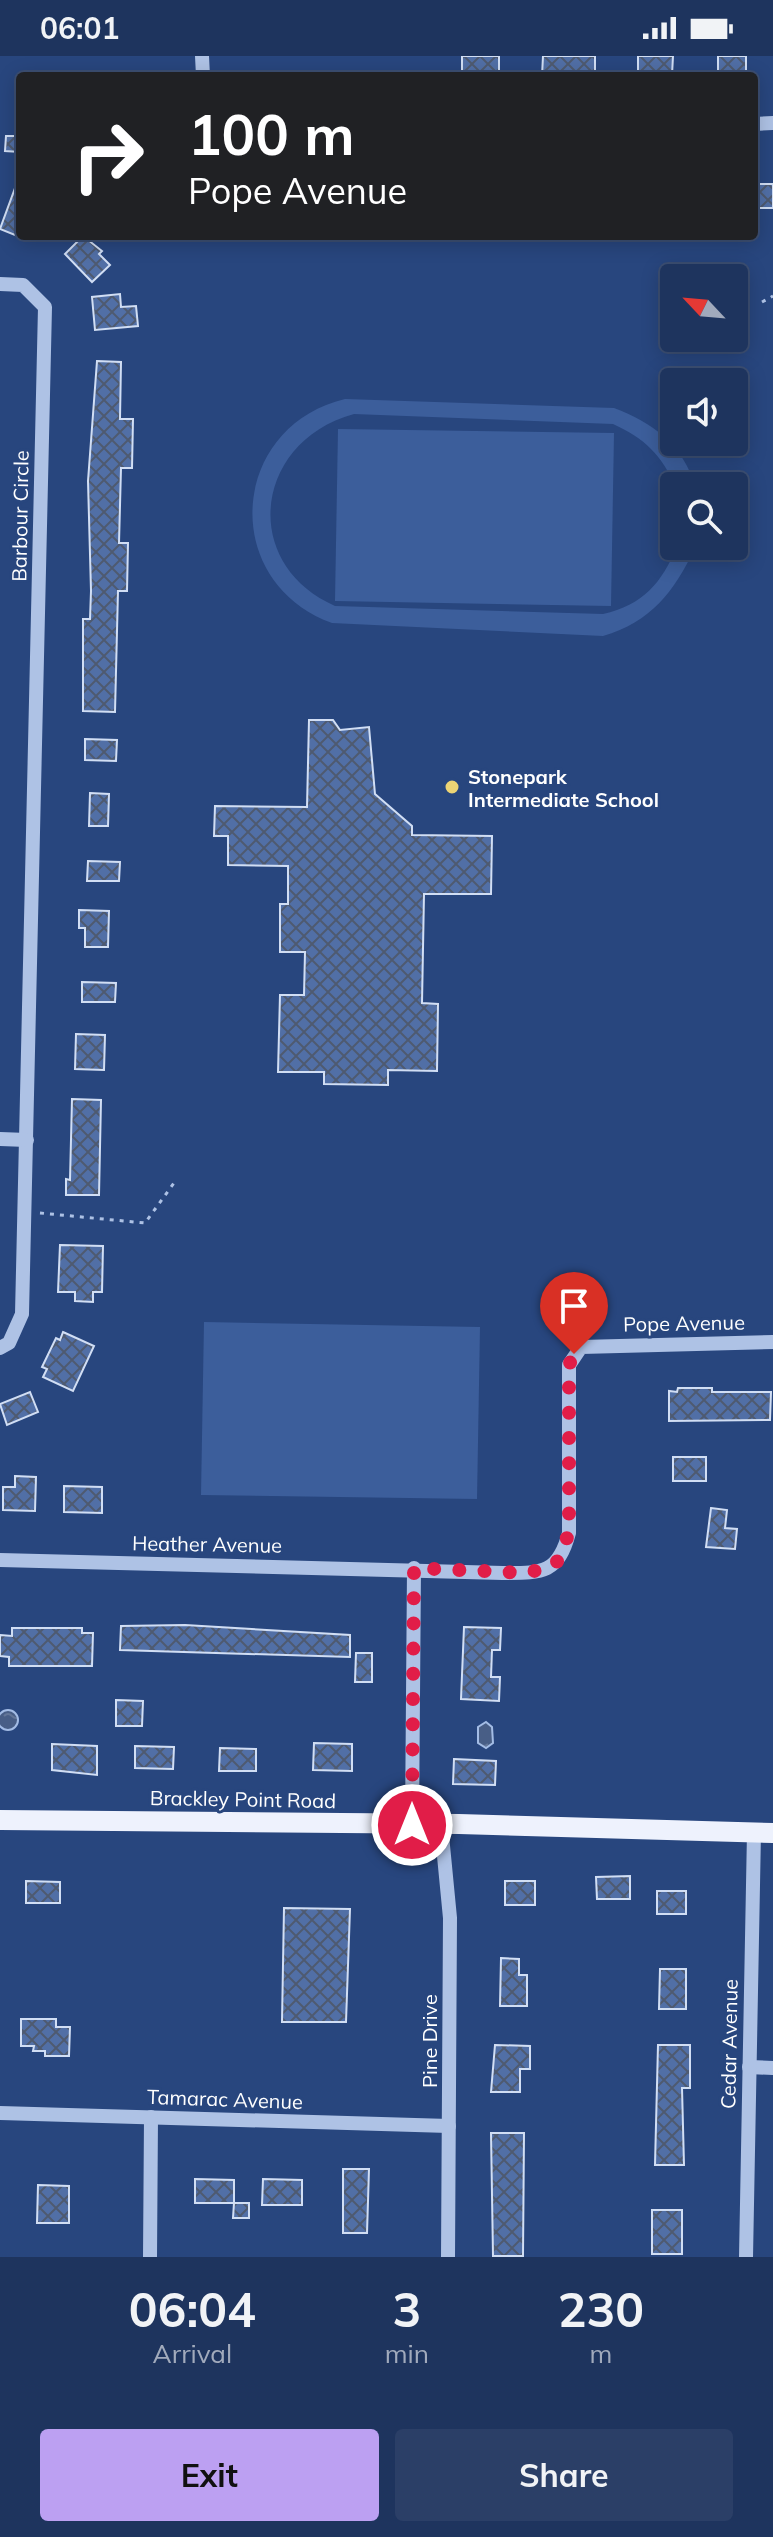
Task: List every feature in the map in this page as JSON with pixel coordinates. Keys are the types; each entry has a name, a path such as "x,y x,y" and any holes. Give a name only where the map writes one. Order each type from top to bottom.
{"main road":[{"name":"Brackley Point Road","path":"0,1820 763,1832"}],"street":[{"name":"Barbour Circle","path":"0,284 23,285 45,307 22,1314 9,1343 0,1348"},
{"path":"0,1139 27,1140"},
{"name":"Pope Avenue","path":"414,1568 528,1573 556,1564 569,1533 569,1365 581,1347 773,1342"},
{"name":"Heather Avenue","path":"0,1560 414,1568"},
{"path":"412,1825 414,1568"},
{"name":"Pine Drive","path":"441,1825 450,1918 448,2257"},
{"name":"Cedar Avenue","path":"746,2257 749,2067 763,1832"},
{"path":"749,2067 773,2068"},
{"name":"Tamarac Avenue","path":"0,2113 449,2126"},
{"path":"150,2257 151,2117"}],"path":[{"path":"762,302 773,296"},
{"path":"25,1211 145,1223 174,1183"}],"shaded area":[{"path":"345,399 614,408 641,420 660,433 660,456 681,456 690,472 668,472 651,449 613,424 354,414 321,428 295,449 279,476 271,504 272,534 283,562 304,587 335,606 603,614 640,598 658,581 670,560 689,560 679,578 648,614 603,636 332,623 295,603 270,575 256,541 253,506 260,471 278,440 307,415"},
{"path":"338,429 614,433 611,606 335,601"},
{"path":"204,1322 480,1327 477,1499 201,1495"}],"water":[{"path":"4,1711 12,1711 17,1716 17,1724 12,1729 4,1729 -1,1724 -1,1716"},
{"path":"486,1722 492,1727 493,1743 486,1748 478,1743 478,1727"}],"building":[{"path":"462,56 499,56 499,72 462,72"},
{"path":"543,56 595,56 595,72 542,72"},
{"path":"638,56 673,56 672,72 638,72"},
{"path":"718,56 746,56 746,72 718,72"},
{"path":"6,136 16,136 16,152 5,151"},
{"path":"758,184 773,184 773,208 758,208"},
{"path":"16,185 16,235 0,229"},
{"path":"79,240 88,240 102,251 99,254 110,265 92,282 65,254"},
{"path":"120,294 121,307 136,306 138,326 95,330 92,297"},
{"path":"97,361 121,362 120,419 133,419 132,468 121,468 119,543 128,543 127,591 118,591 115,712 83,711 83,619 90,619 91,591 88,481"},
{"path":"309,720 333,720 340,730 369,727 375,794 412,826 412,835 492,836 491,894 424,894 422,1003 438,1004 437,1071 388,1070 388,1085 324,1084 324,1072 278,1072 280,995 304,995 305,952 280,952 280,904 288,904 288,866 228,865 228,836 214,836 215,806 307,807"},
{"path":"85,739 117,740 116,761 85,760"},
{"path":"90,793 109,794 108,826 89,826"},
{"path":"88,861 120,862 119,881 87,881"},
{"path":"79,910 109,911 108,947 85,947 85,928 79,928"},
{"path":"82,982 116,983 115,1002 82,1002"},
{"path":"76,1034 105,1035 104,1070 75,1069"},
{"path":"72,1099 101,1100 99,1195 66,1195 66,1179 70,1180"},
{"path":"60,1245 103,1246 102,1292 93,1292 93,1302 75,1301 75,1292 58,1292"},
{"path":"63,1332 94,1346 73,1391 43,1377 47,1369 42,1367 56,1338 60,1340"},
{"path":"678,1388 712,1388 712,1392 771,1392 770,1420 669,1421 669,1391 677,1392"},
{"path":"30,1392 38,1412 7,1425 0,1404"},
{"path":"673,1457 706,1457 706,1481 673,1481"},
{"path":"15,1476 36,1477 35,1511 3,1510 3,1487 15,1487"},
{"path":"64,1486 102,1487 102,1513 64,1512"},
{"path":"711,1508 727,1510 725,1528 737,1529 735,1549 706,1547"},
{"path":"185,1625 350,1635 350,1657 120,1650 121,1626"},
{"path":"464,1627 501,1628 500,1650 492,1650 491,1677 500,1677 499,1701 461,1699"},
{"path":"12,1628 82,1628 82,1633 93,1633 92,1666 9,1666 9,1657 0,1656 0,1635 12,1636"},
{"path":"356,1653 372,1653 372,1682 355,1682"},
{"path":"116,1700 143,1701 142,1726 116,1726"},
{"path":"314,1743 352,1744 352,1771 313,1770"},
{"path":"52,1744 97,1746 97,1775 52,1770"},
{"path":"135,1746 174,1747 173,1769 135,1768"},
{"path":"220,1748 256,1749 256,1771 219,1771"},
{"path":"454,1759 496,1761 495,1785 453,1784"},
{"path":"630,1876 630,1899 597,1899 596,1877"},
{"path":"26,1881 60,1882 60,1903 26,1903"},
{"path":"505,1881 535,1881 535,1905 505,1905"},
{"path":"657,1891 686,1891 686,1914 657,1914"},
{"path":"284,1908 350,1909 346,2022 282,2022"},
{"path":"501,1958 519,1959 519,1975 527,1975 527,2006 500,2006"},
{"path":"660,1969 686,1969 686,2009 659,2009"},
{"path":"21,2019 56,2019 56,2027 70,2027 69,2056 45,2056 45,2051 33,2051 34,2046 21,2046"},
{"path":"495,2045 530,2046 530,2069 520,2069 520,2092 491,2092"},
{"path":"658,2045 690,2045 690,2088 682,2088 684,2165 655,2165"},
{"path":"491,2133 524,2133 523,2256 493,2256"},
{"path":"343,2169 369,2169 367,2233 343,2233"},
{"path":"195,2179 234,2180 234,2203 195,2203"},
{"path":"263,2179 302,2180 302,2205 262,2205"},
{"path":"38,2185 69,2186 69,2223 37,2223"},
{"path":"234,2203 249,2203 249,2218 233,2218"},
{"path":"652,2210 682,2210 682,2254 652,2254"}],"place":[{"name":"Stonepark Intermediate School","path":"452,787"}],"route":[{"path":"412,1825 414,1568 528,1573 556,1564 569,1533 569,1365 574,1354"}]}
